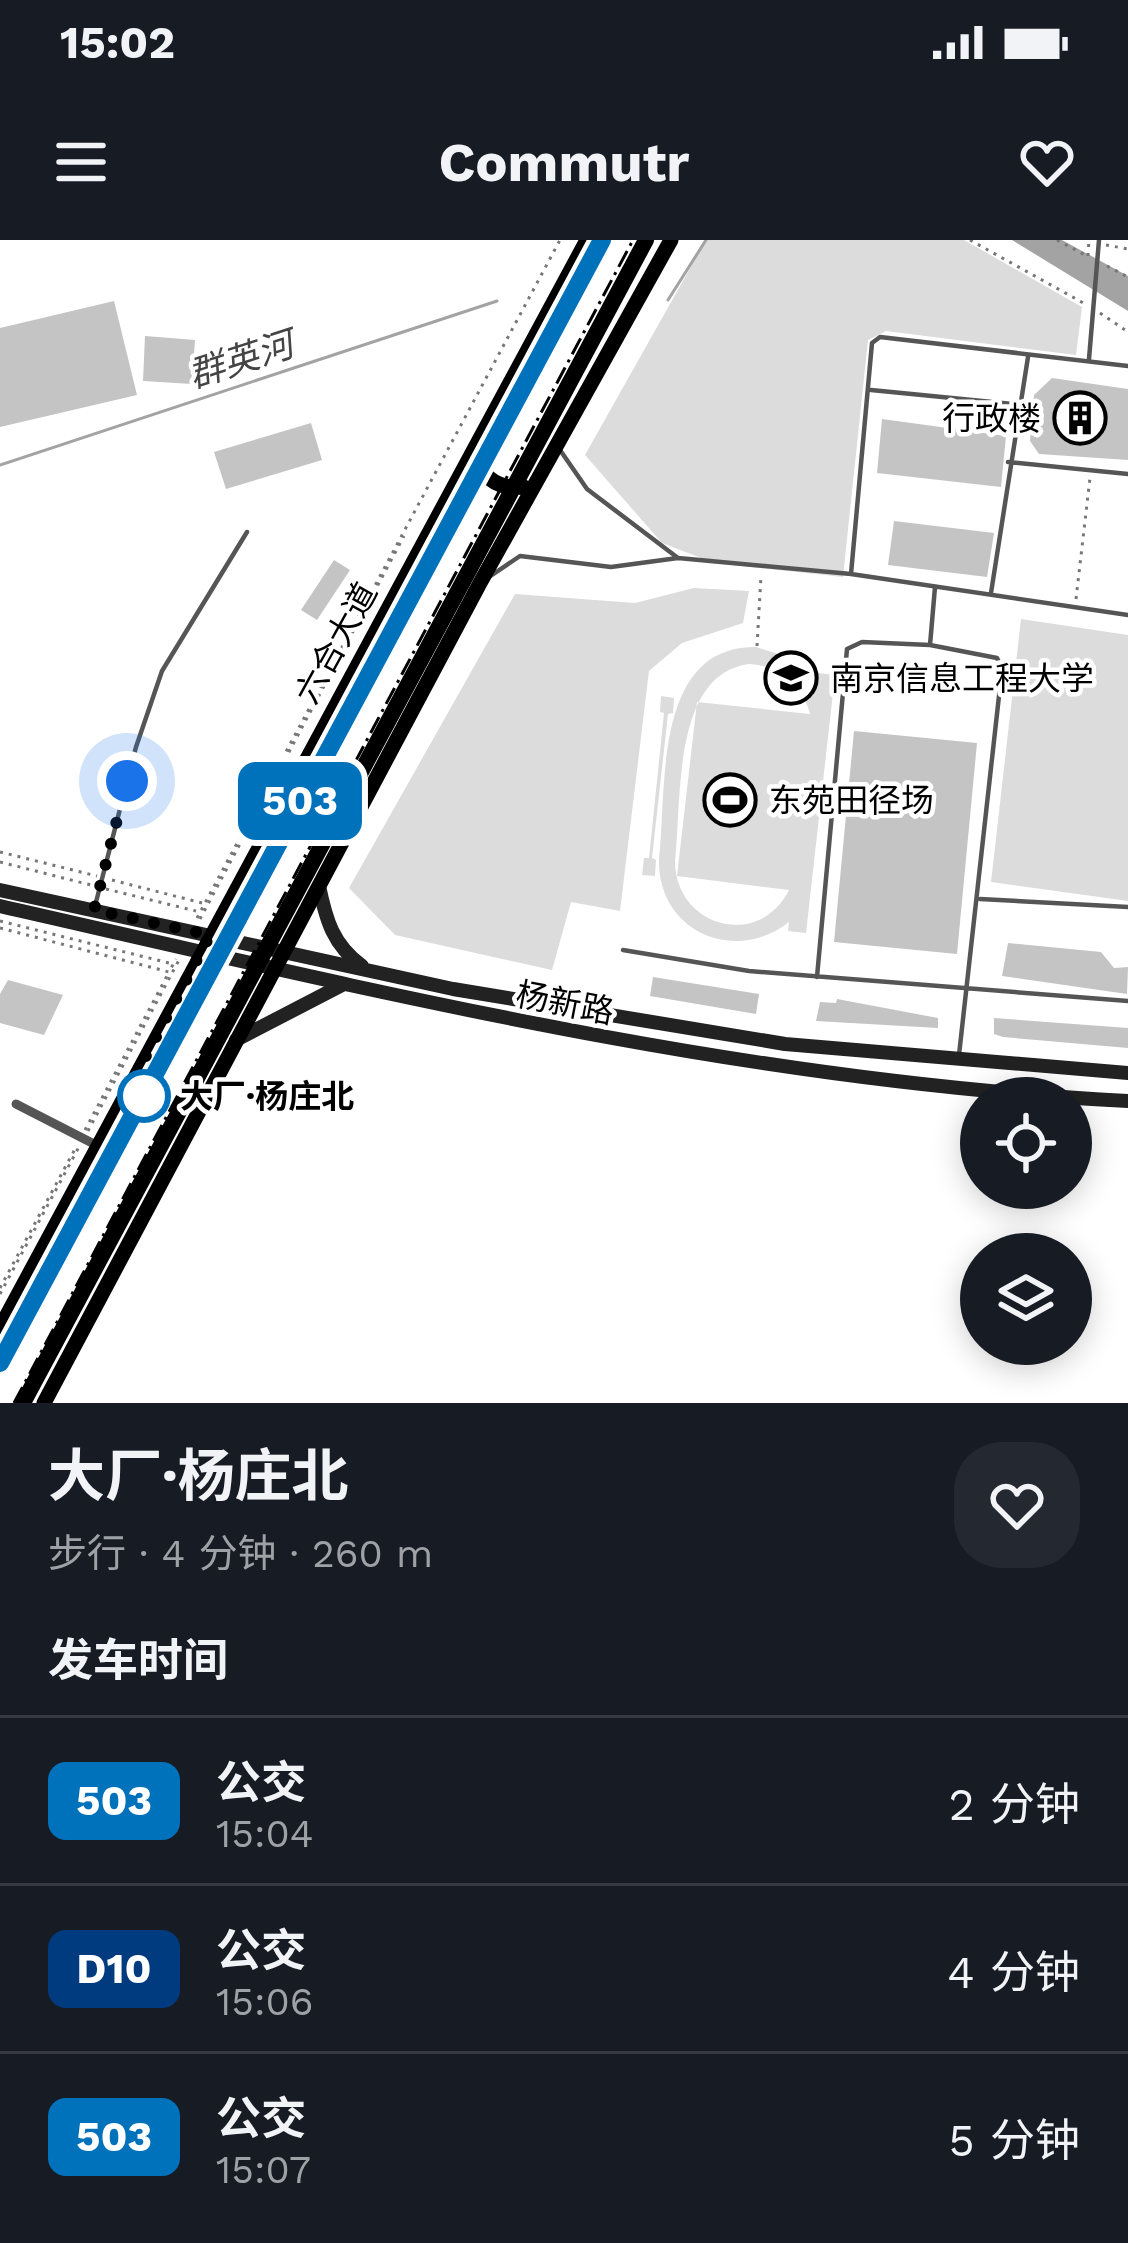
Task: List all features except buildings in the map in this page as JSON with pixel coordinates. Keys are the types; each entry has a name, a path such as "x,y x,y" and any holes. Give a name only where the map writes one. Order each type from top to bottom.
{"highway":[{"path":"0,1363 590,249 602,240"},
{"path":"22,1403 646,240"}],"main road":[{"path":"44,1403 480,583 671,240"},
{"name":"六合大道","path":"0,1328 198,932 590,249"},
{"path":"473,453 483,475 507,488 536,486"},
{"path":"319,886 327,924 344,952 371,972"},
{"name":"杨新路","path":"0,890 371,972 785,1044 1128,1073"},
{"name":"杨新路","path":"0,906 342,986 702,1058 971,1093 1128,1101"},
{"path":"236,1040 342,986"}],"street":[{"path":"16,1104 91,1142"}],"lane":[{"path":"1089,359 1099,262 1095,241"},
{"path":"850,574 872,343 880,338 1128,366"},
{"path":"991,593 1007,462 1024,405 1028,354"},
{"path":"871,390 1024,405"},
{"path":"557,446 587,489 678,558"},
{"path":"1007,462 1128,474"},
{"path":"94,910 136,747 162,671 247,532"},
{"path":"480,583 520,556 611,567 678,558 850,574 1128,615"},
{"path":"930,645 935,587"},
{"path":"817,977 847,649 862,642 930,645 997,658 1001,669 980,899 959,1061"},
{"path":"980,899 1128,908"},
{"path":"623,950 817,977 968,985 1128,1001"}],"path":[{"path":"198,932 561,240"},
{"path":"970,240 1094,307 1128,332"},
{"path":"1088,256 1095,241 1128,249"},
{"path":"1075,607 1091,469"},
{"path":"757,646 761,576"},
{"path":"0,925 175,965"},
{"path":"0,1294 91,1142 175,965 190,949"}],"shaded area":[{"path":"706,240 964,240 1082,307 1076,355 886,331 868,340 843,577 714,563 662,543 585,455"},
{"path":"1012,240 1062,240 1128,276 1128,311"},
{"path":"694,588 749,591 743,623 682,643 649,671 620,911 571,902 552,970 395,935 349,888 515,594 635,603"},
{"path":"1021,619 1128,635 1128,901 991,882"},
{"path":"756,647 788,657 815,683 818,673 835,675 806,933 788,931 789,922 768,935 745,940 703,934 671,905 662,884 659,859 672,726 682,695 699,670 723,653","holes":["760,665 796,685 810,714 700,702 724,673","696,710 677,874 681,774","677,876 789,890 775,909 758,920 720,923 688,902"]},
{"path":"661,696 674,698 673,713 668,714 652,858 656,860 655,876 642,875 644,858 649,858 664,713 660,712"}],"waterway":[{"name":"群英河","path":"668,300 706,240"},
{"name":"群英河","path":"0,465 497,301"}],"railway":[{"path":"14,1403 633,240"}],"bus line":[{"name":"503","path":"0,1363 602,240"}],"place":[{"name":"行政楼","path":"1080,418"},
{"name":"南京信息工程大学","path":"791,678"},
{"name":"东苑田径场","path":"730,800"},
{"name":"大厂·杨庄北","path":"144,1096"}],"route":[{"path":"127,781 94,910 210,935 139,1069 144,1096"}]}
